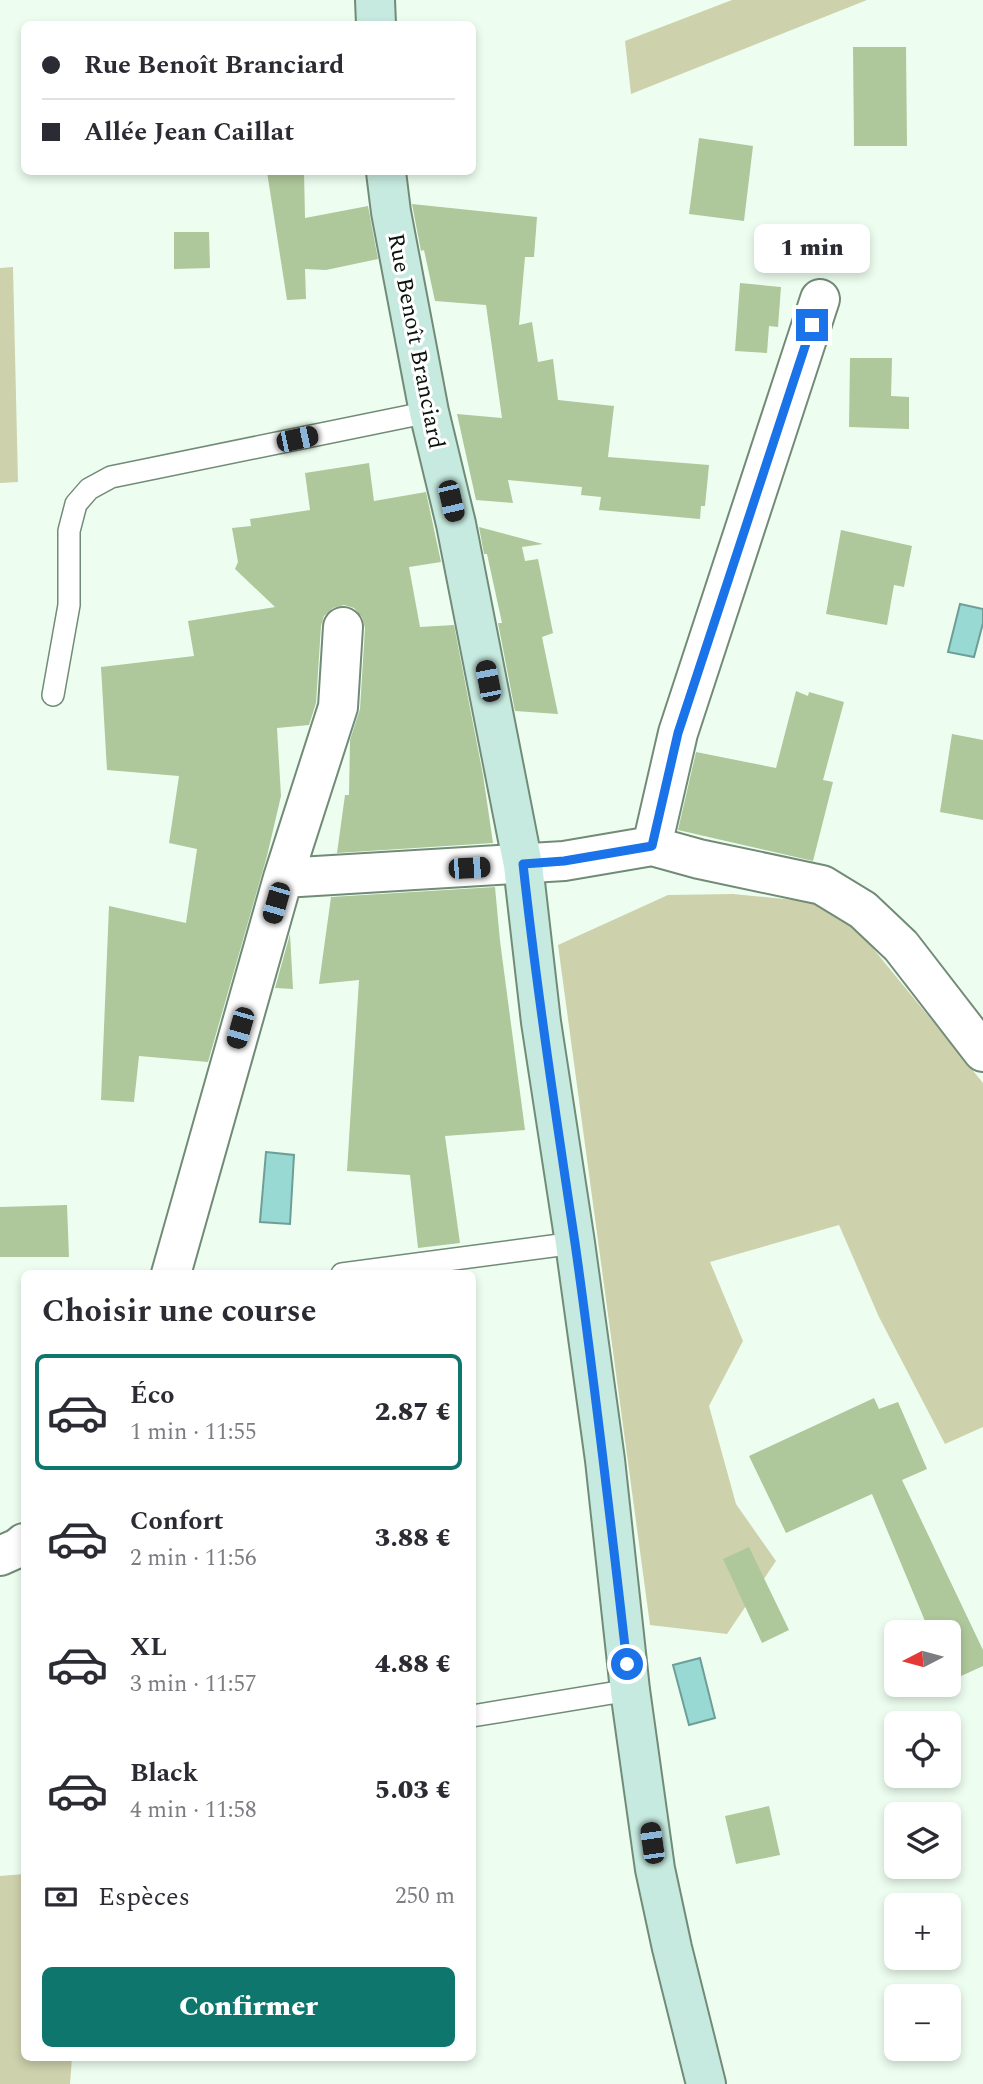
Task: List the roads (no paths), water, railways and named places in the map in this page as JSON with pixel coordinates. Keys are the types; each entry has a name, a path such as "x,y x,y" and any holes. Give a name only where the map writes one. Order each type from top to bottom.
{"street":[{"path":"375,0 376,21"},
{"name":"Rue Benoît Branciard","path":"386,175 429,412 456,524 523,864 541,1021 605,1460 630,1690 655,1868 706,2084"},
{"path":"652,846 678,733 820,299"},
{"path":"172,1270 283,878 338,707 343,627"},
{"path":"283,878 564,861 652,846 699,859 822,885 863,910 901,946 983,1052"},
{"path":"0,1556 21,1546"}],"lane":[{"path":"53,695 69,605 69,531 76,504 89,489 111,477 429,412"},
{"path":"372,1270 575,1243"},
{"path":"476,1715 630,1690"}],"water":[{"path":"960,604 983,609 983,623 974,657 948,652"},
{"path":"266,1152 294,1155 290,1224 260,1222"},
{"path":"700,1658 715,1718 689,1725 673,1665"}]}
